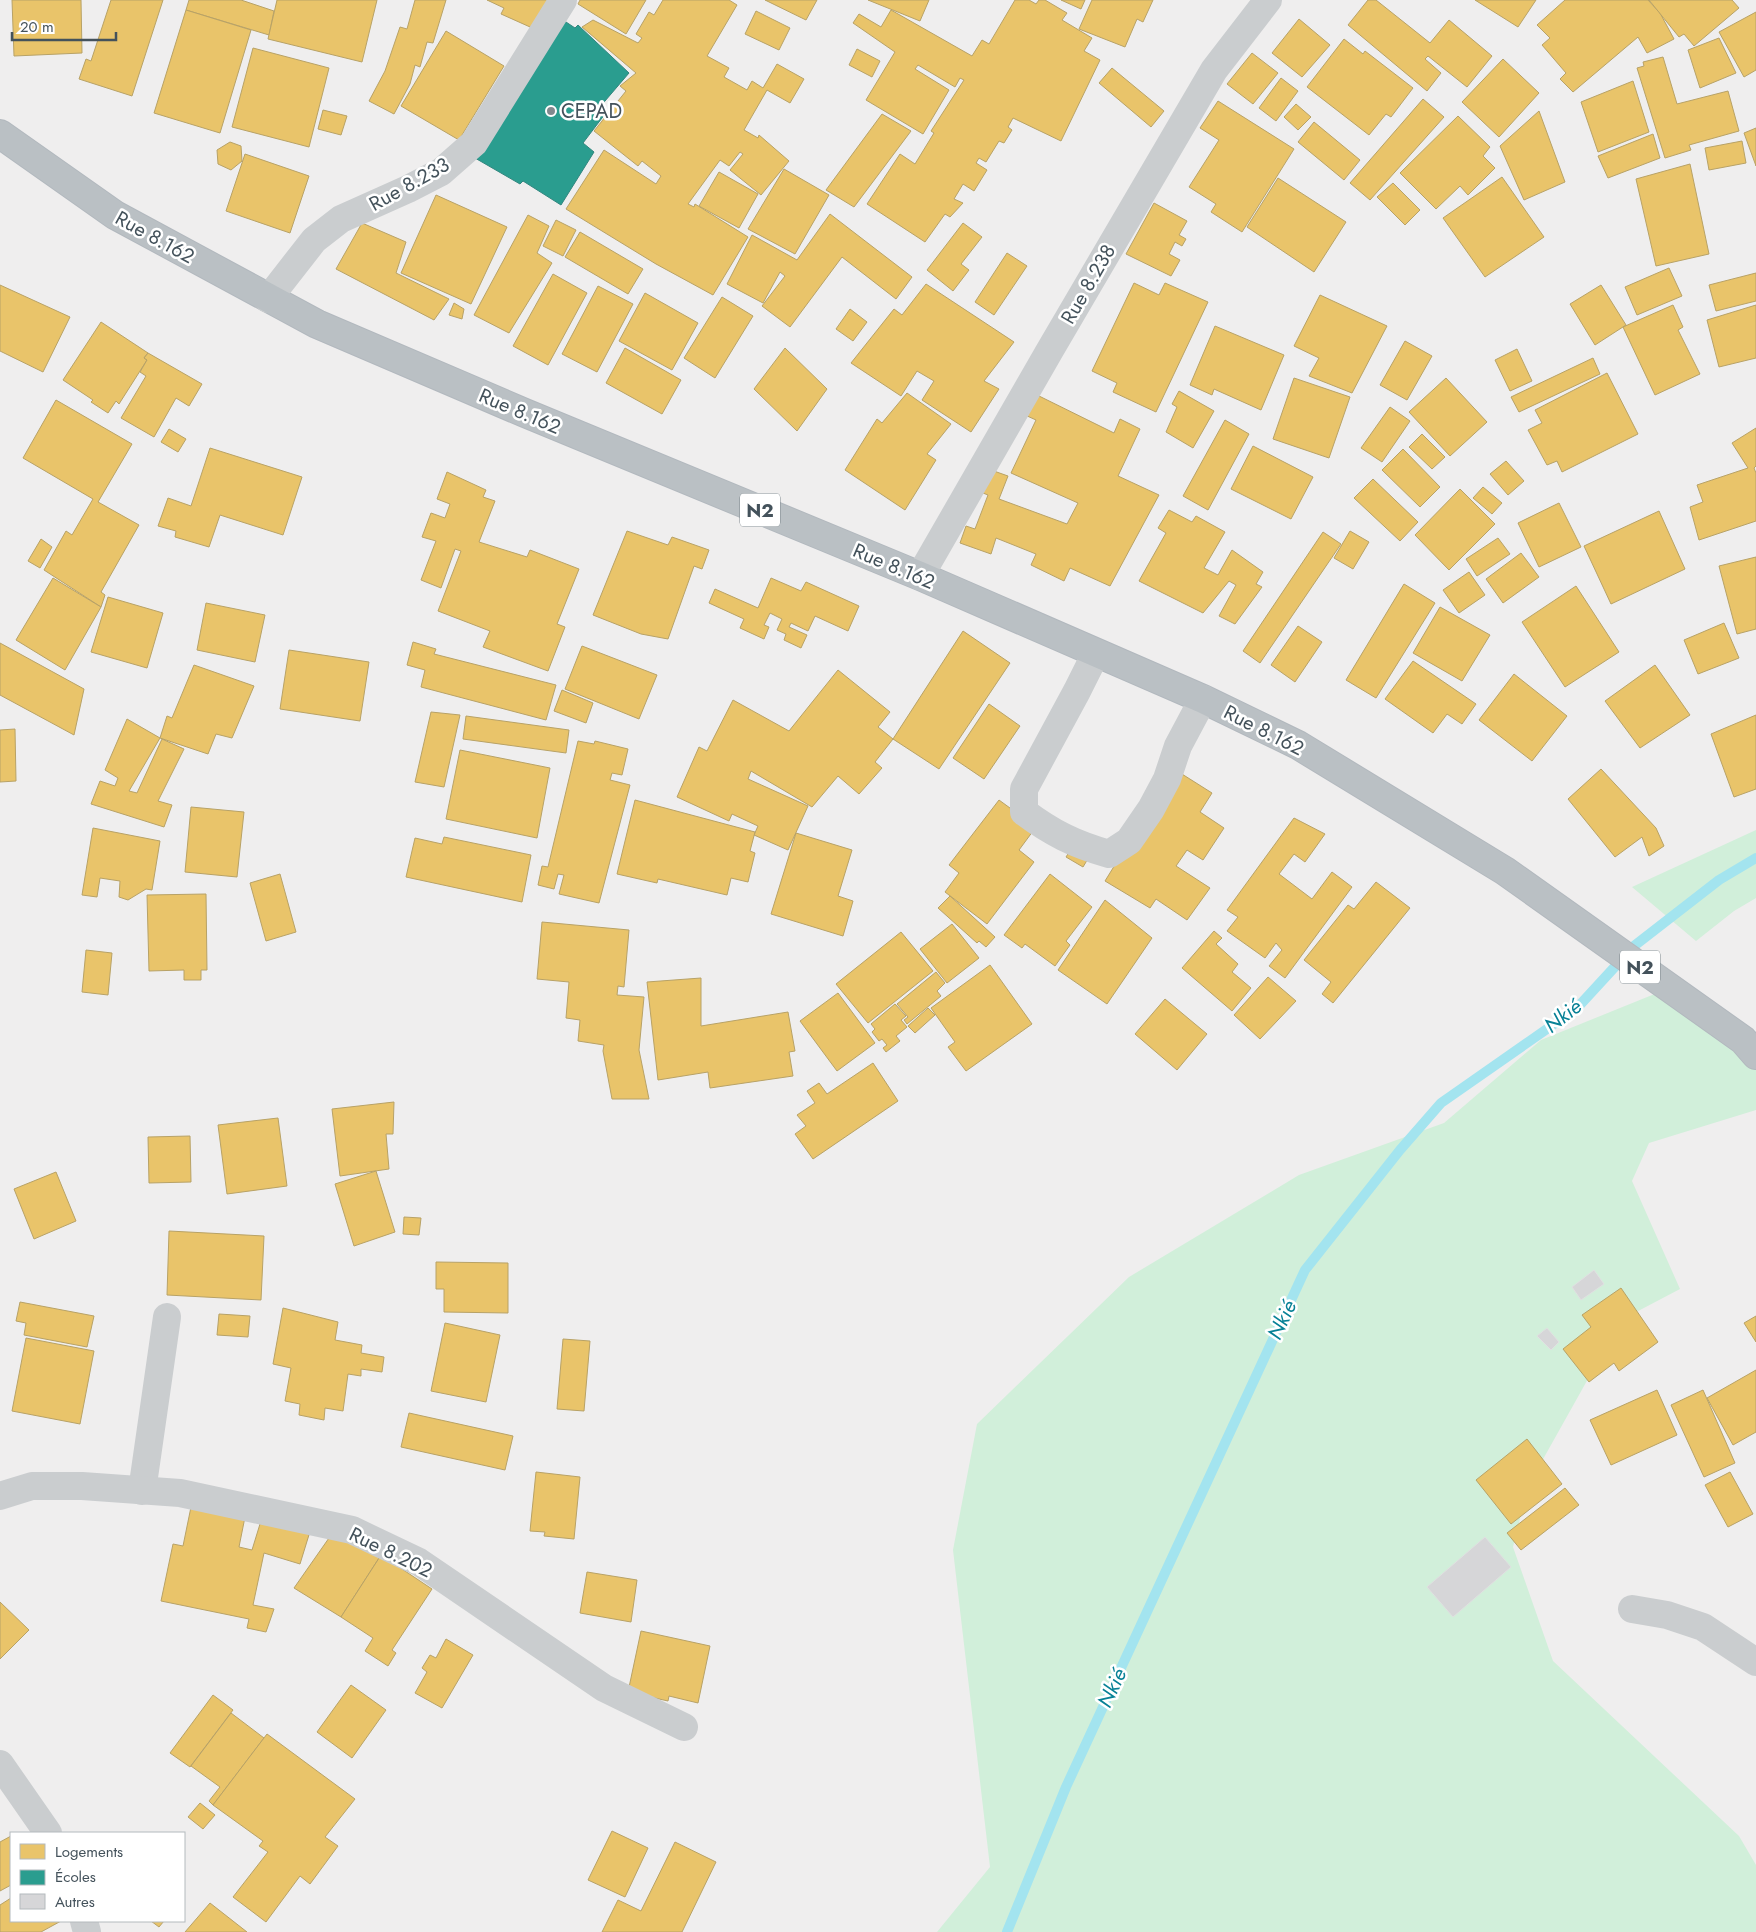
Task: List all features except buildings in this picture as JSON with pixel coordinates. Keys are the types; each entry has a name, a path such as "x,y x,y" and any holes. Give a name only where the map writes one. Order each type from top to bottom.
{"highway":[{"name":"Rue 8.162","path":"0,134 115,215 268,299 326,328 525,413 920,576 1203,699 1298,745 1505,871 1743,1040 1756,1055"}],"street":[{"name":"Rue 8.233","path":"268,299 314,240 342,219 408,190 441,172 474,144 563,0"},
{"name":"Rue 8.238","path":"920,576 1214,70 1268,0"},
{"path":"1096,653 1024,789 1024,812 1051,832 1090,849 1109,854 1129,841 1151,809 1167,779 1178,746 1203,699"},
{"path":"142,1491 166,1317"},
{"name":"Rue 8.202","path":"0,1496 32,1486 82,1486 180,1493 352,1530 419,1562 604,1688 684,1727"},
{"path":"1632,1610 1667,1615 1702,1627 1756,1662"},
{"path":"0,1764 47,1832"}],"green space":[{"path":"1756,830 1756,898 1734,911 1696,941 1632,887"},
{"path":"1662,991 1756,1042 1756,1110 1649,1143 1632,1181 1680,1289 1621,1320 1528,1486 1513,1547 1553,1661 1739,1836 1756,1865 1756,1932 937,1932 990,1867 953,1550 977,1424 1129,1277 1299,1175 1444,1123 1541,1040"}],"waterway":[{"name":"Nkié","path":"1007,1932 1066,1787 1305,1270 1400,1150 1441,1103 1577,1008 1634,946 1719,880 1756,858"}],"place":[{"name":"CEPAD","path":"551,111"}]}
